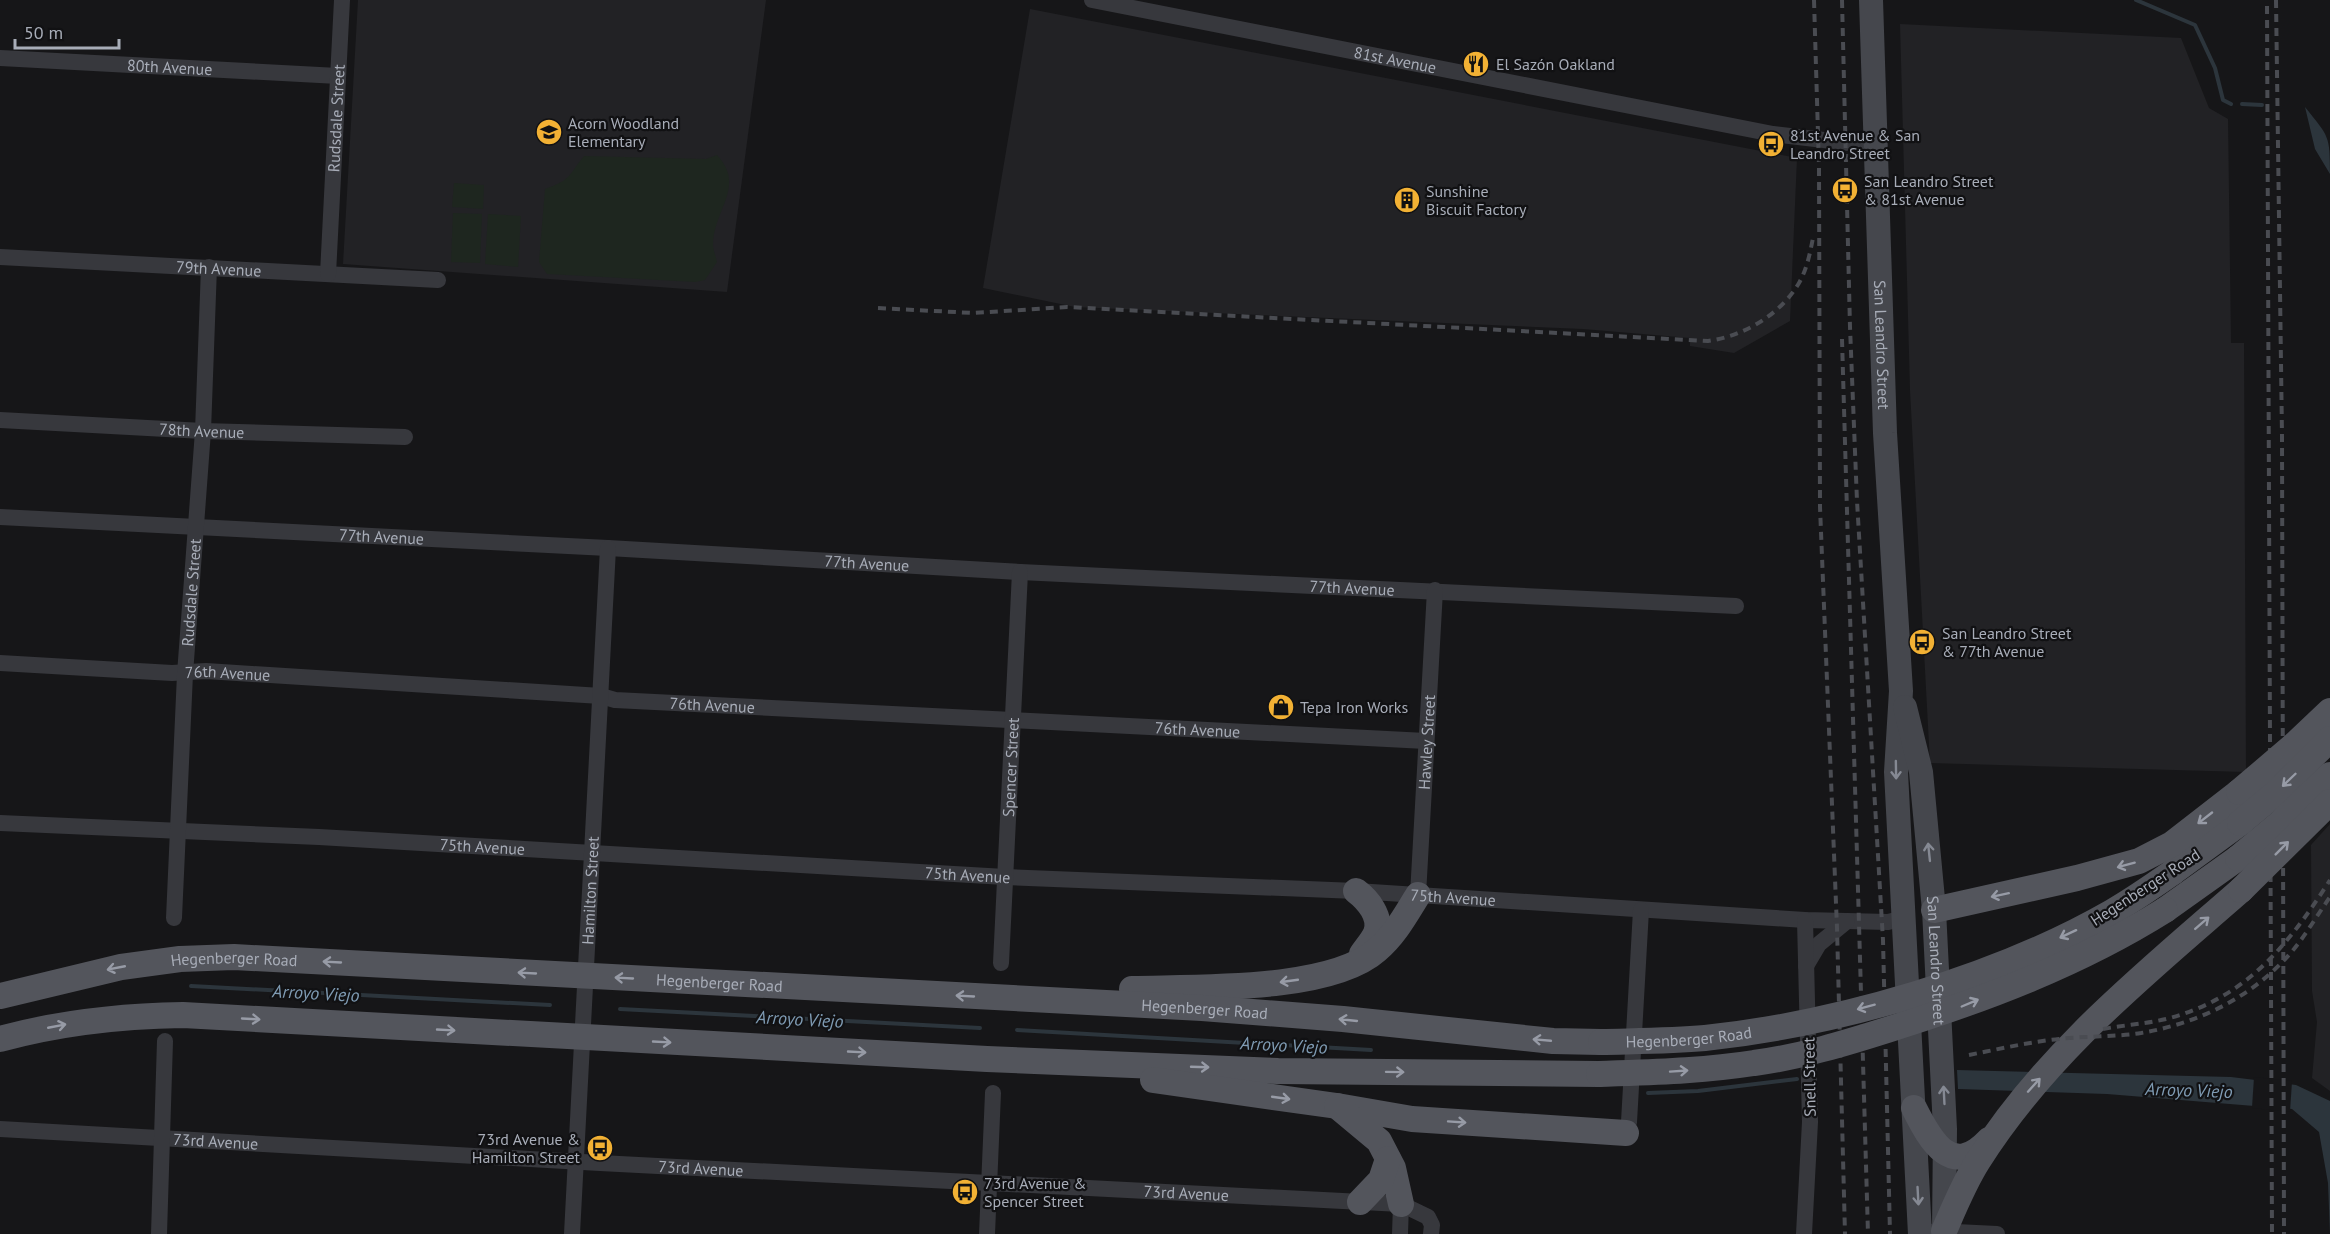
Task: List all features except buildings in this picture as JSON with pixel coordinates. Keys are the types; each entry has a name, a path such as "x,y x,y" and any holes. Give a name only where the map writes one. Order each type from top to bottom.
{"main road":[{"name":"San Leandro Street","path":"1871,0 1886,444 1901,691 1896,772 1914,1108 1932,1232"},
{"name":"San Leandro Street","path":"1901,691 1921,772 1934,910 1945,1153 1932,1232"},
{"path":"1934,910 2078,878 2139,861 2172,844 2239,792 2330,711"},
{"name":"Hegenberger Road","path":"0,996 121,967 180,958 234,957 1202,1008 1343,1019 1552,1041 1601,1042 1705,1038 1841,1014 1947,983 2041,947 2113,912 2173,873 2276,793 2330,739"},
{"name":"Hegenberger Road","path":"0,1038 78,1022 129,1016 172,1015 994,1059 1278,1071 1599,1074 1686,1070 1755,1063 1852,1041 1955,1009 2093,952 2165,910 2238,858 2279,824 2330,776"},
{"path":"1932,1232 1998,1131 2024,1096 2088,1025 2241,890 2330,802"},
{"path":"1355,965 1377,932 1372,908 1356,891"},
{"path":"998,998 1090,990 1288,982 1329,974 1355,965 1376,951 1393,934 1418,895"},
{"name":"75th Avenue","path":"1904,918 1934,910"},
{"path":"994,1059 1337,1106 1412,1119 1626,1132"},
{"path":"1337,1106 1379,1141 1393,1168 1401,1204"},
{"path":"1914,1108 1933,1142 1945,1153 1960,1157 1969,1155 1984,1145 1998,1131"},
{"path":"1360,1202 1381,1180 1388,1159"}],"street":[{"name":"Rudsdale Street","path":"328,274 342,0"},
{"name":"81st Avenue","path":"1092,0 1773,134 1875,146"},
{"name":"80th Avenue","path":"0,58 338,76"},
{"name":"79th Avenue","path":"0,257 438,280"},
{"name":"Rudsdale Street","path":"174,918 185,674 203,431 209,267"},
{"name":"78th Avenue","path":"0,420 203,431 405,437"},
{"name":"77th Avenue","path":"0,517 1020,572 1736,606"},
{"name":"Hamilton Street","path":"572,1234 608,548"},
{"name":"Spencer Street","path":"1001,963 1020,572"},
{"name":"Hawley Street","path":"1418,895 1435,590"},
{"name":"76th Avenue","path":"0,663 185,674 206,671 601,696 615,700 1013,722 1426,741"},
{"name":"75th Avenue","path":"0,823 1005,877 1356,891 1805,920 1888,922 1904,918"},
{"path":"1626,1132 1629,1122 1641,909"},
{"name":"Snell Street","path":"1804,1234 1810,1122 1805,920"},
{"path":"1806,966 1819,944 1847,921"},
{"path":"159,1234 165,1041"},
{"path":"987,1234 993,1093"},
{"name":"73rd Avenue","path":"0,1129 1401,1204"},
{"path":"1400,1234 1401,1204 1428,1217 1432,1225 1431,1234"},
{"path":"1932,1232 1997,1234"}],"shaded area":[{"name":"Acorn Woodland Elementary","path":"358,0 766,0 727,292 343,264"},
{"path":"1030,9 1797,158 1790,321 1734,353 1690,346 1690,338 1583,329 1075,307 983,288"},
{"path":"1900,24 2181,38 2209,108 2228,119 2231,343 2244,343 2246,772 1930,763 1910,390"},
{"path":"717,155 729,177 729,188 715,231 713,246 717,262 705,280 695,282 547,274 539,262 545,189 565,180 584,156 706,159"},
{"path":"454,183 484,185 483,209 452,207"},
{"path":"453,213 482,214 480,263 451,262"},
{"path":"488,214 521,216 518,267 485,264"},
{"path":"2330,824 2330,1091 2312,1078 2317,1022 2312,991 2311,845"}],"water":[{"path":"2305,107 2327,137 2330,174 2315,149"},
{"path":"1957,1070 2231,1077 2296,1085 2330,1101 2330,1234 2328,1183 2319,1132 2292,1109 2107,1094 1958,1089"}],"pier":[{"path":"2254,1077 2292,1081 2290,1112 2252,1108"}],"waterway":[{"path":"2136,0 2195,25 2215,68 2223,100 2231,104"},
{"path":"2242,104 2262,105"},
{"name":"Arroyo Viejo","path":"191,986 550,1005"},
{"name":"Arroyo Viejo","path":"620,1009 980,1028"},
{"name":"Arroyo Viejo","path":"1017,1030 1371,1050"},
{"name":"Arroyo Viejo","path":"1648,1093 1698,1091 1797,1079"}],"railway":[{"path":"1814,0 1819,167 1820,507 1837,928 1845,1234"},
{"path":"1842,0 1850,327 1857,501 1883,940 1890,1234"},
{"path":"2276,0 2282,436 2284,1234"},
{"path":"2267,6 2272,1234"},
{"path":"878,308 973,313 1067,307 1708,341 1748,329 1782,305 1802,278 1813,238"},
{"path":"1842,339 1868,1234"},
{"path":"2103,1029 2158,1021 2194,1010 2242,984 2262,967 2298,927 2330,880"},
{"path":"1969,1055 2048,1040 2141,1033 2205,1014 2244,994 2279,966 2299,943 2330,897"}],"place":[{"name":"El Sazón Oakland","path":"1476,64"},
{"name":"Acorn Woodland Elementary","path":"549,132"},
{"name":"81st Avenue & San Leandro Street","path":"1771,144"},
{"name":"San Leandro Street & 81st Avenue","path":"1845,190"},
{"name":"Sunshine Biscuit Factory","path":"1407,200"},
{"name":"San Leandro Street & 77th Avenue","path":"1922,642"},
{"name":"Tepa Iron Works","path":"1281,707"},
{"name":"73rd Avenue & Hamilton Street","path":"600,1148"},
{"name":"73rd Avenue & Spencer Street","path":"965,1192"}]}
